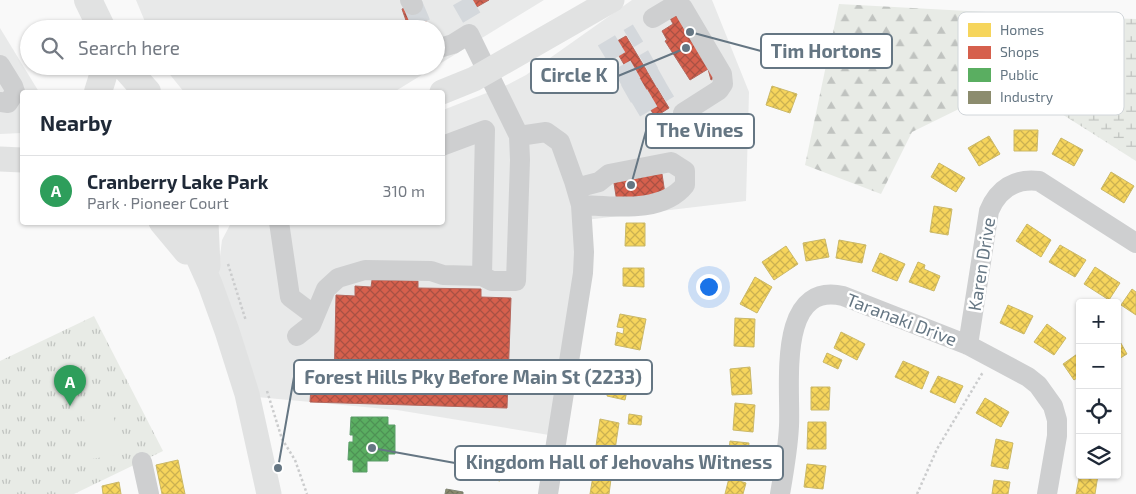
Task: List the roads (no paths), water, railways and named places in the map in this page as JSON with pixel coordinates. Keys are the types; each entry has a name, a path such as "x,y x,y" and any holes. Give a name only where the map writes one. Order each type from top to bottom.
{"highway":[{"path":"88,0 98,20"},
{"path":"99,90 103,75"},
{"path":"121,75 127,90"},
{"path":"132,75 145,90"}],"main road":[{"path":"445,91 487,71 612,0"},
{"path":"0,159 20,160"},
{"path":"163,225 210,284"},
{"path":"183,225 210,284 247,394 269,494"},
{"path":"206,225 210,284"}],"street":[{"path":"653,18 675,5 683,8 722,74 723,84 719,90 683,112"},
{"path":"297,336 311,324 326,289 331,284 338,278 365,270 431,271 443,275 482,276 492,281 516,281 519,136 469,34 453,44 445,46"},
{"path":"0,66 15,92 8,103 0,102"},
{"path":"445,145 485,130 482,276"},
{"path":"519,136 541,132 556,138 562,147 578,197 584,232 583,273 548,494"},
{"path":"671,162 685,171 686,178 679,193 670,199 640,205 609,206 578,197 604,177 671,162"},
{"path":"604,177 609,206"},
{"name":"Karen Drive","path":"968,345 989,211 997,196 1009,186 1023,181 1039,181 1136,243"},
{"path":"279,225 290,297 314,315"},
{"name":"Taranaki Drive","path":"780,494 789,428 792,332 799,314 810,303 830,294 843,296 968,345 1028,377 1045,392 1053,406 1057,420 1057,436 1047,494"},
{"path":"142,462 149,494"}],"tunnel":[{"path":"458,14 482,0"},
{"path":"413,5 419,20"},
{"path":"603,54 638,33"},
{"path":"618,79 653,59"},
{"path":"626,94 661,74"},
{"path":"635,108 669,88"}],"place":[{"name":"Tim Hortons","path":"690,32"},
{"name":"Circle K","path":"686,48"},
{"name":"The Vines","path":"631,185"},
{"name":"Cranberry Lake Park","path":"70,406"},
{"name":"Kingdom Hall of Jehovahs Witness","path":"372,448"},
{"name":"Forest Hills Pky Before Main St (2233)","path":"278,468"}]}
